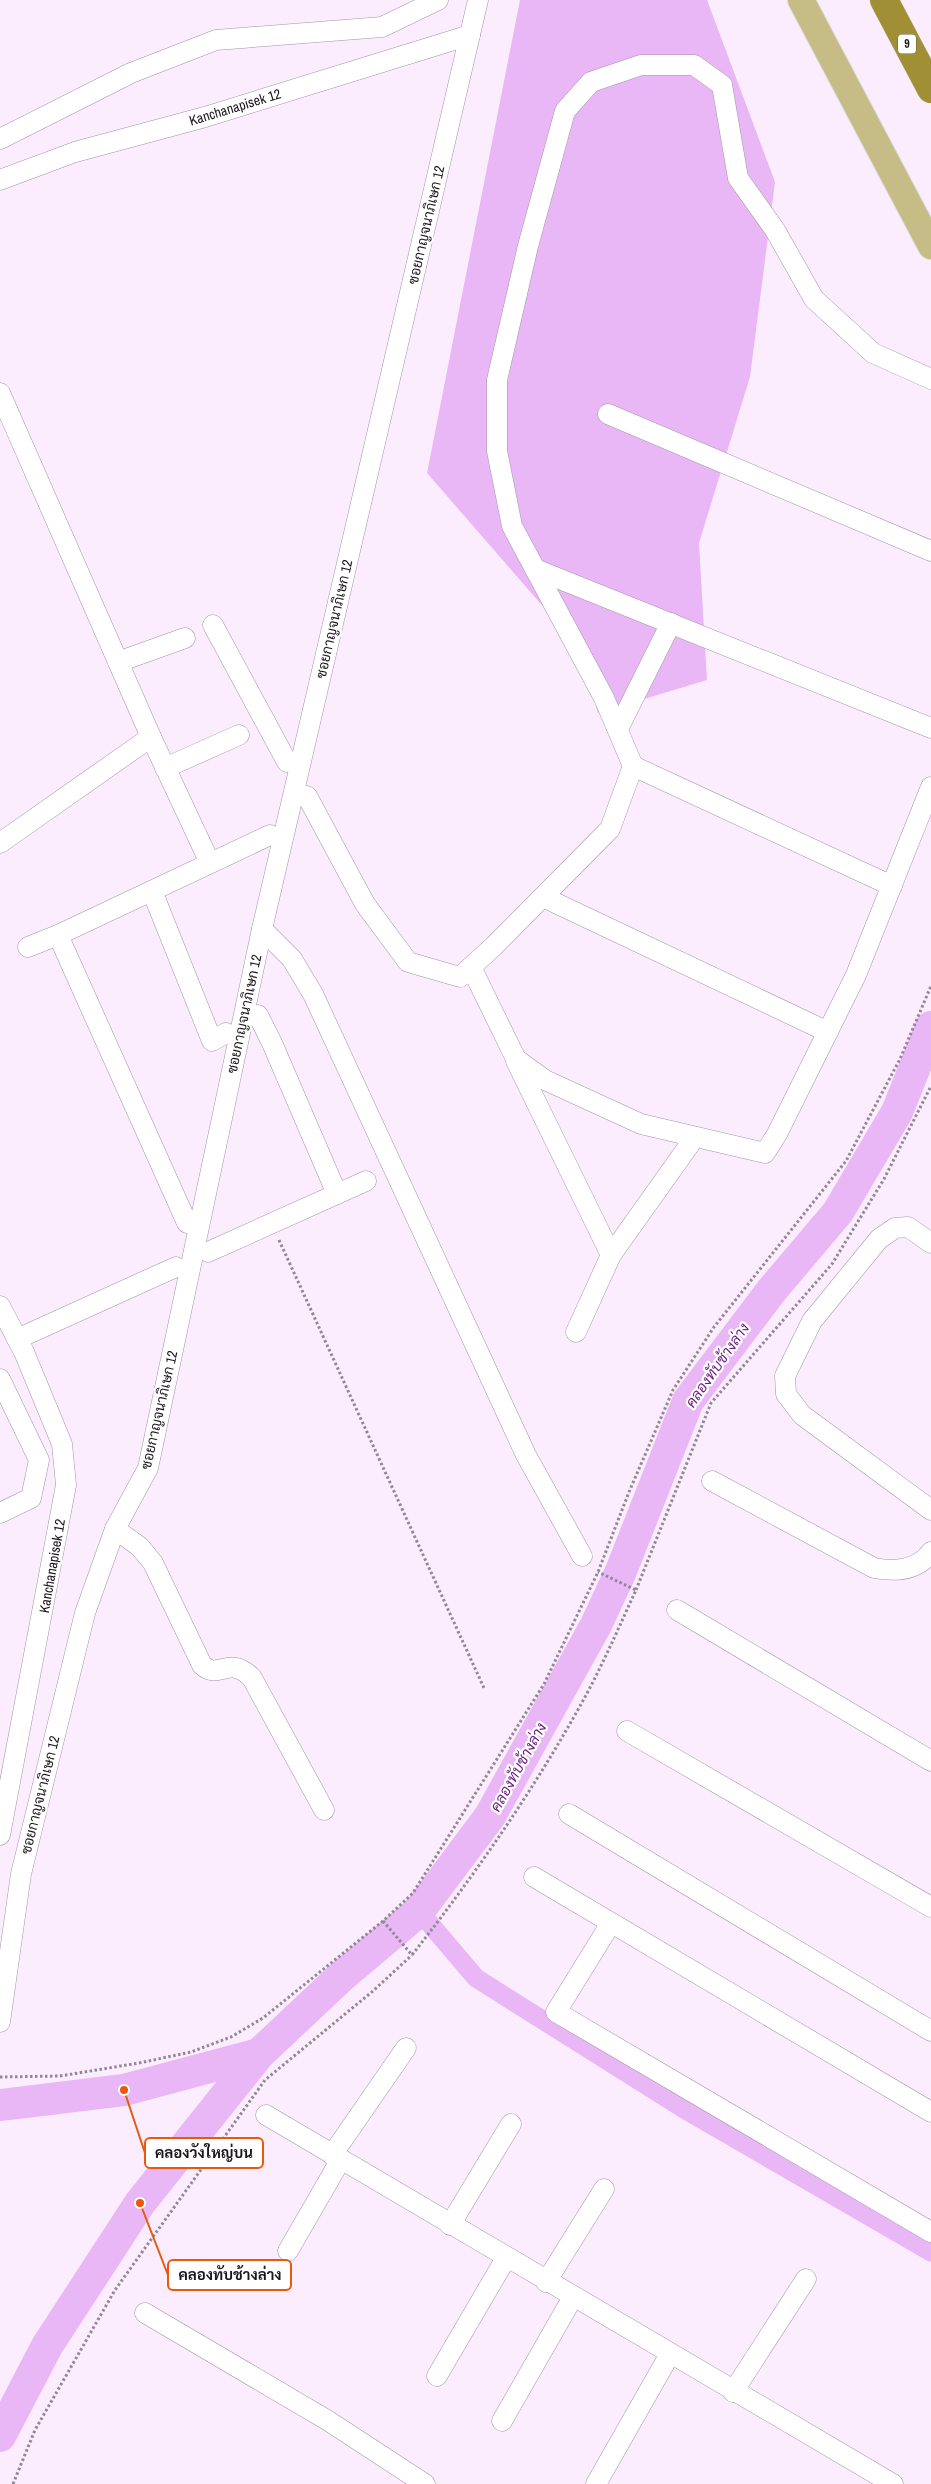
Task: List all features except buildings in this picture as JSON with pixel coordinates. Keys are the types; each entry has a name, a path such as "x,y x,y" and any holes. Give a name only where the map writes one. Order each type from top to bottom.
{"highway":[{"name":"9","path":"884,0 931,89"}],"main road":[{"path":"800,0 931,246"}],"street":[{"path":"2,133 131,73 216,40 382,27 438,0"},
{"name":"ซอยกาญจนาภิเษก 12","path":"0,2022 21,1874 85,1613 115,1529 148,1468 262,929 478,0"},
{"name":"Kanchanapisek 12","path":"0,180 76,152 205,117 470,35"},
{"path":"307,796 365,904 408,962 460,977 610,829 633,766 604,698 512,526 497,451 497,380 528,246 565,110 591,82 641,64 694,64 722,85 738,178 775,230 814,299 873,353 931,379"},
{"path":"0,393 151,737 210,863"},
{"path":"608,414 931,551"},
{"path":"535,569 931,728"},
{"path":"618,729 671,623"},
{"path":"213,625 287,762"},
{"path":"118,662 185,638"},
{"path":"165,768 239,735"},
{"path":"0,843 151,737"},
{"path":"633,766 892,886"},
{"path":"516,1059 545,1080 641,1124 764,1153 777,1134 856,975 931,787"},
{"path":"28,947 58,935 270,835"},
{"path":"152,891 212,1041 226,1033"},
{"path":"543,897 828,1032"},
{"path":"262,929 292,959 312,994 526,1455 582,1556"},
{"path":"58,935 187,1223"},
{"path":"472,967 612,1255"},
{"path":"258,1015 272,1043 337,1194"},
{"path":"576,1332 612,1255 695,1137"},
{"path":"203,1254 366,1181"},
{"path":"931,1243 908,1227 895,1228 879,1239 812,1322 785,1376 786,1394 802,1415 931,1510"},
{"path":"17,1339 176,1267"},
{"name":"Kanchanapisek 12","path":"0,1306 17,1339 62,1444 66,1485 0,1835"},
{"path":"0,1378 39,1460 31,1498 0,1513"},
{"path":"712,1481 874,1568 892,1571 909,1568 931,1552"},
{"path":"115,1529 140,1547 153,1562 202,1665 207,1670 214,1671 230,1667 243,1668 252,1678 324,1810"},
{"path":"677,1610 931,1761"},
{"path":"627,1731 931,1906"},
{"path":"569,1814 931,2031"},
{"path":"534,1877 931,2112"},
{"path":"611,1923 556,2012 931,2232"},
{"path":"288,2251 336,2158 406,2048"},
{"path":"266,2116 732,2392 893,2484"},
{"path":"450,2225 511,2124"},
{"path":"546,2282 604,2189"},
{"path":"437,2376 506,2258"},
{"path":"732,2392 806,2279"},
{"path":"502,2421 573,2298"},
{"path":"145,2313 327,2420 425,2484"},
{"path":"596,2484 670,2354"}],"path":[{"path":"0,2077 60,2076 139,2063 191,2052 230,2037 263,2018 383,1921 414,1893 544,1684 598,1572 629,1492 673,1390 714,1327 846,1161 900,1059 931,986"},
{"path":"13,2484 35,2430 115,2290 265,2080 373,1991 412,1955 462,1891 513,1818 580,1706 636,1590 711,1403 832,1264 884,1179 931,1086"},
{"path":"271,1224 484,1688"},
{"path":"598,1572 636,1590"},
{"path":"383,1921 412,1955"}],"shaded area":[{"path":"520,0 707,0 775,182 750,377 699,543 707,680 598,713 580,649 427,473"}],"waterway":[{"name":"คลองทับช้างล่าง","path":"0,2436 47,2346 140,2203 259,2054 342,1976 419,1911 490,1816 596,1625 621,1571 688,1401 772,1290 838,1212 897,1112 931,1027"},
{"path":"419,1911 476,1978 684,2109 931,2252"},
{"path":"0,2105 124,2090 259,2054"}],"place":[{"name":"คลองวังใหญ่บน","path":"124,2090"},
{"name":"คลองทับช้างล่าง","path":"140,2203"}]}
